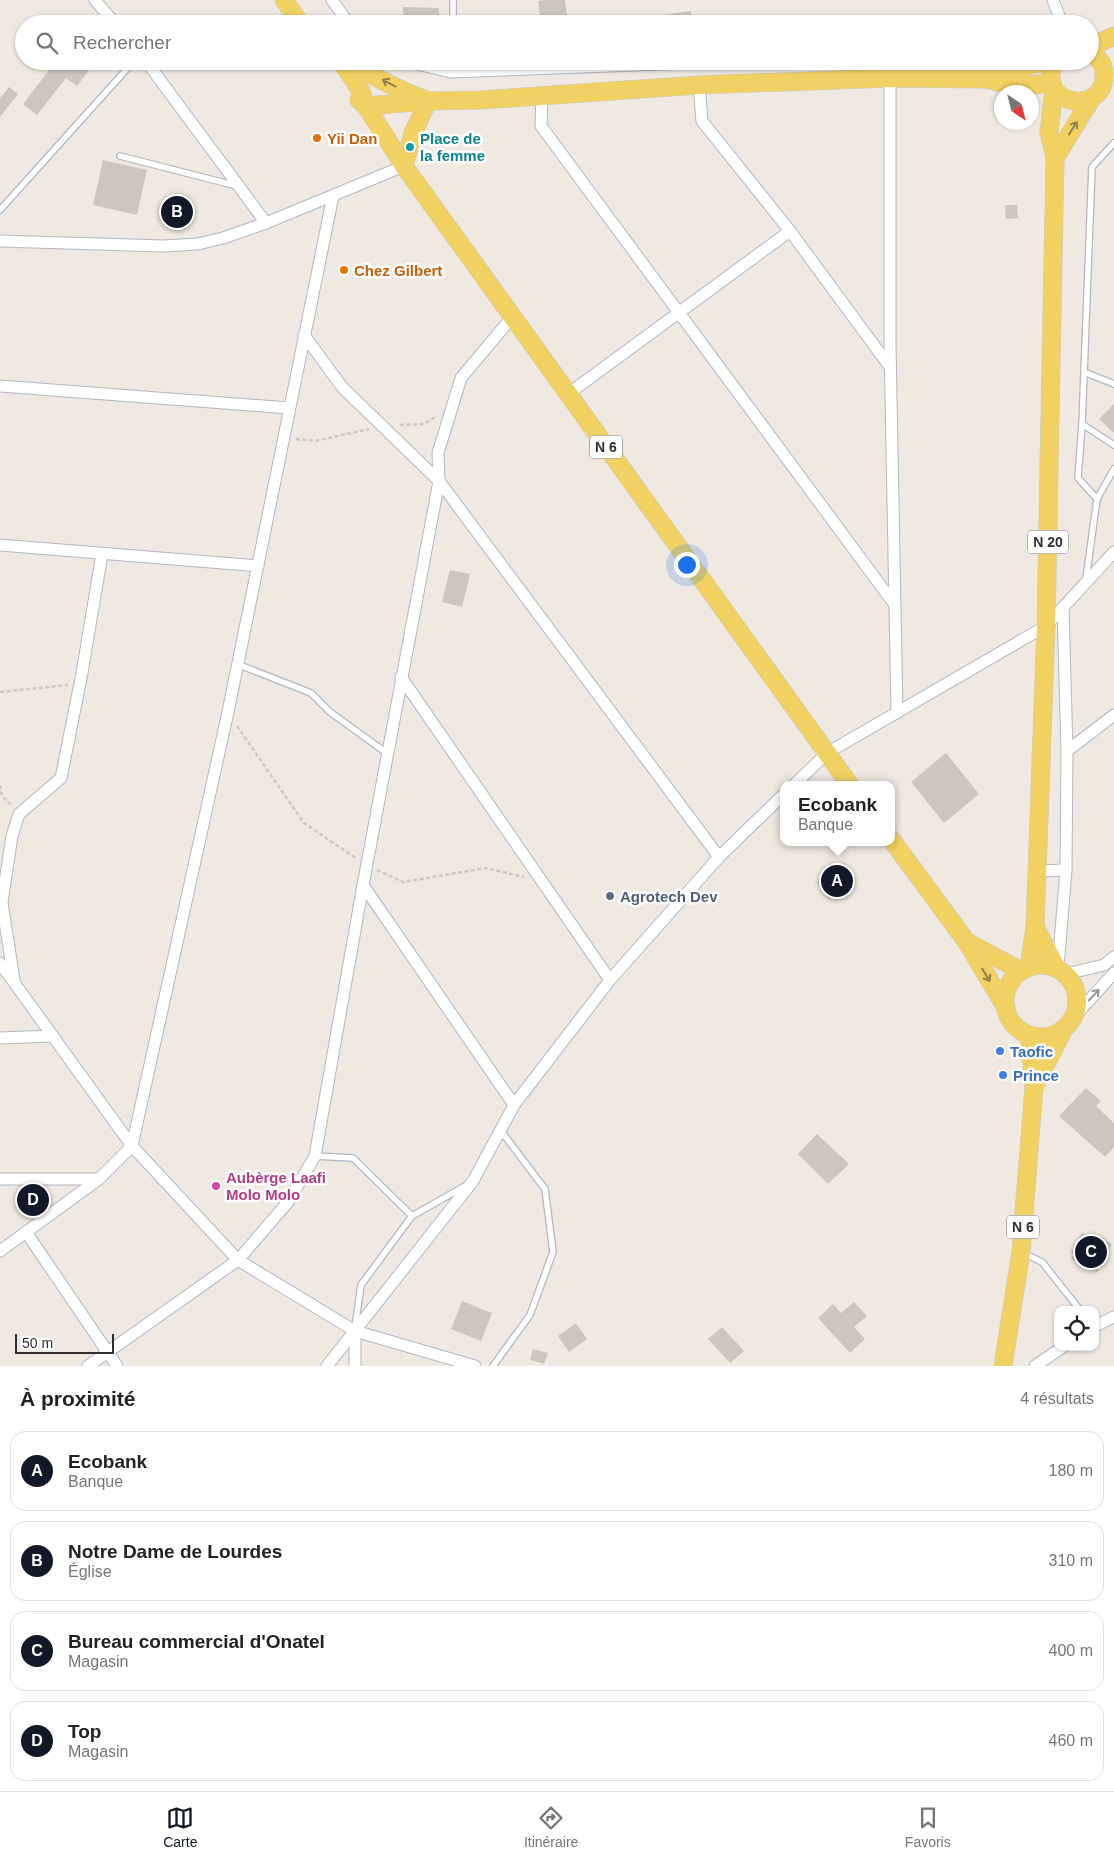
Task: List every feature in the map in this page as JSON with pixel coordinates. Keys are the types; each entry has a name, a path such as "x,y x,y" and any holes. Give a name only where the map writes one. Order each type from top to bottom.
{"main road":[{"path":"284,0 295,15"},
{"path":"297,0 308,15"},
{"path":"1099,43 1114,36"},
{"path":"1055,158 1092,98 1102,86 1109,72 1099,59"},
{"name":"N 6","path":"335,70 353,95 366,106"},
{"name":"N 6","path":"347,70 361,90 366,106 404,166 847,781"},
{"path":"364,70 409,94 428,101"},
{"path":"985,79 1015,70"},
{"name":"N 20","path":"1006,1008 1005,998 1008,987 1013,978 1025,969 1035,927 1046,626 1055,158 1049,133 1053,86 1051,70"},
{"path":"366,106 699,85 890,78 985,79 1012,84 1053,86 1065,99 1071,101 1085,101 1092,98"},
{"path":"404,166 413,133 428,101"},
{"path":"895,844 966,941 1006,1008 1010,1020 1018,1029 1029,1035 1041,1037 1053,1035 1069,1023"},
{"name":"N 20","path":"1035,927 1062,971 1072,982 1077,993 1078,1005 1069,1023"},
{"path":"966,941 1025,969 1044,965 1062,971"},
{"name":"N 6","path":"1034,1088 1069,1023"},
{"name":"N 6","path":"1003,1366 1021,1252 1034,1088 1029,1035"}],"street":[{"path":"96,0 108,15"},
{"path":"332,0 343,15"},
{"path":"1053,0 1059,15"},
{"path":"153,70 266,223"},
{"path":"950,70 965,79"},
{"path":"890,78 890,367 897,713"},
{"path":"699,85 702,121 790,231 890,367"},
{"path":"542,96 541,126 895,605"},
{"path":"0,241 162,246 198,244 223,238 266,223 404,166"},
{"path":"0,1251 99,1179 132,1146 238,664 333,196"},
{"path":"568,394 790,231"},
{"path":"88,1366 238,1260 288,1202 315,1156 401,677 439,481 438,453 461,378 513,316"},
{"path":"304,335 342,387 439,481 719,858"},
{"path":"0,386 289,408"},
{"path":"0,545 258,566"},
{"path":"798,781 827,753 1046,626 1114,552"},
{"path":"14,982 2,902 6,835 20,814 61,778 82,673 102,554"},
{"path":"1063,608 1067,751 1066,870 1062,971 1104,965 1114,957"},
{"path":"401,677 610,980"},
{"path":"1067,751 1114,715"},
{"path":"327,1366 473,1181 514,1104 610,980 719,858 780,798"},
{"path":"1036,872 1066,870"},
{"path":"363,885 514,1104"},
{"path":"0,963 132,1146 238,1260 355,1331 476,1366"},
{"path":"1069,1023 1114,973"},
{"path":"0,1038 53,1036"},
{"path":"0,1179 99,1179"},
{"path":"26,1232 117,1366"},
{"path":"1099,1324 1114,1317"},
{"path":"355,1331 355,1366"},
{"path":"1035,1366 1056,1351"}],"lane":[{"path":"452,0 453,15"},
{"path":"0,210 126,70"},
{"path":"1097,499 1078,478 1082,424 1092,167 1114,143"},
{"path":"120,156 240,187"},
{"path":"1084,372 1113,382"},
{"path":"1082,424 1114,445"},
{"path":"1085,584 1097,499 1114,469"},
{"path":"238,664 311,693 330,712 388,754"},
{"path":"493,1366 530,1314 553,1252 545,1189 500,1129"},
{"path":"315,1156 353,1158 412,1216"},
{"path":"355,1331 361,1285 412,1216 473,1181"},
{"path":"1021,1252 1042,1262 1077,1306"}],"path":[{"path":"0,692 69,685 82,673"},
{"path":"0,785 2,796 20,814"}],"building":[{"path":"565,0 567,15 540,15 538,1"},
{"path":"403,7 439,8 439,15 403,15"},
{"path":"691,11 691,15 662,15"},
{"path":"49,70 89,70 77,86 66,78 37,115 23,104"},
{"path":"9,87 18,94 0,117 0,98"},
{"path":"103,160 147,170 137,215 93,205"},
{"path":"1005,205 1017,205 1018,218 1006,219"},
{"path":"1114,404 1114,433 1099,419"},
{"path":"450,570 470,574 462,607 442,602"},
{"path":"946,753 979,794 944,823 911,782"},
{"path":"844,863 856,879 829,899 817,882"},
{"path":"1086,1088 1101,1101 1096,1106 1114,1123 1114,1147 1105,1157 1059,1116"},
{"path":"817,1134 849,1164 828,1184 798,1154"},
{"path":"1082,1233 1096,1241 1098,1236 1112,1244 1097,1272 1071,1259 1074,1254 1071,1253"},
{"path":"462,1301 492,1313 481,1341 451,1329"},
{"path":"854,1302 867,1316 854,1327 865,1339 850,1353 818,1318 833,1304 841,1313"},
{"path":"576,1323 587,1339 569,1352 558,1336"},
{"path":"722,1327 744,1351 730,1363 708,1339"},
{"path":"533,1349 548,1353 544,1364 530,1360"}],"place":[{"name":"Yii Dan","path":"317,138"},
{"name":"Place de la femme","path":"410,147"},
{"name":"Notre Dame de Lourdes","path":"177,212"},
{"name":"Chez Gilbert","path":"344,270"},
{"name":"Ecobank","path":"837,881"},
{"name":"Agrotech Dev","path":"610,896"},
{"name":"Taofic","path":"1000,1051"},
{"name":"Prince","path":"1003,1075"},
{"name":"Aubèrge Laafi Molo Molo","path":"216,1186"},
{"name":"Top","path":"33,1200"},
{"name":"Bureau commercial d'Onatel","path":"1091,1252"}]}
